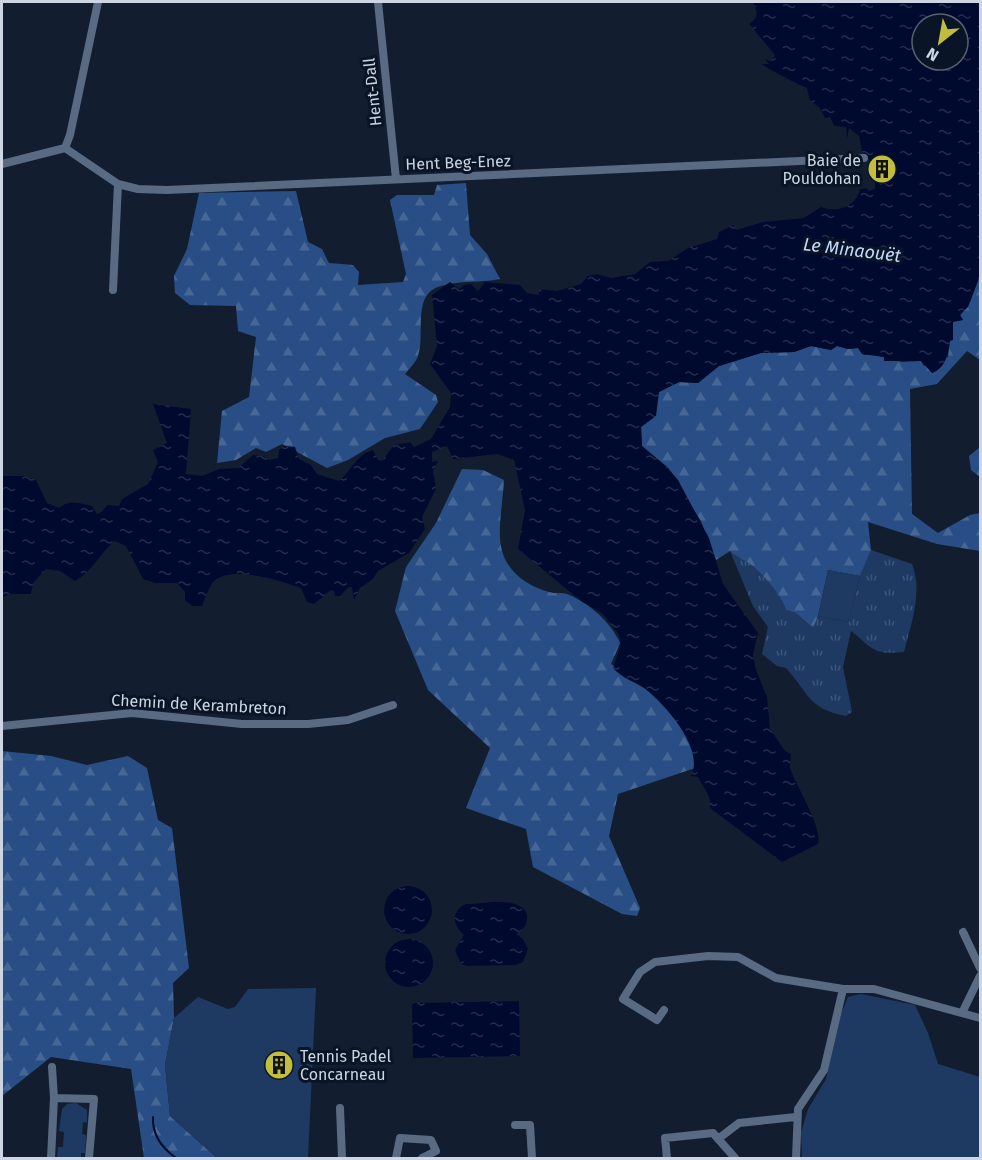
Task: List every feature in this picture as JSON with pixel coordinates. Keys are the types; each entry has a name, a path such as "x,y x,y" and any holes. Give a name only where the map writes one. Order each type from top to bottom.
{"street":[{"path":"2,164 65,148 70,135 98,2"},
{"name":"Hent-Dall","path":"378,2 396,179"},
{"name":"Hent Beg-Enez","path":"65,148 118,184 138,189 167,190 864,158"},
{"path":"113,290 118,184"},
{"name":"Chemin de Kerambreton","path":"2,726 132,713 242,724 308,724 348,720 393,705"},
{"path":"963,933 981,969"},
{"path":"664,1010 657,1020 623,999 640,972 655,962 708,956 738,957 776,978 843,989 874,989 981,1018"},
{"path":"962,1013 981,976"},
{"path":"796,1158 796,1117 802,1100 824,1070 843,989"},
{"path":"51,1158 54,1098 52,1067"},
{"path":"54,1098 93,1099 89,1158"},
{"path":"339,1108 342,1158"},
{"path":"718,1139 739,1123 796,1117"},
{"path":"515,1125 530,1125 532,1158"},
{"path":"667,1158 664,1138 704,1133 713,1133 735,1158"},
{"path":"396,1158 400,1138 431,1140 436,1151 422,1158"}],"green space":[{"path":"466,183 470,235 487,254 500,279 448,284 432,290 426,297 421,315 418,356 405,374 436,395 438,402 420,429 385,438 348,460 327,468 282,444 266,452 256,448 236,460 217,463 222,411 249,397 256,337 238,331 236,306 190,305 175,293 174,276 187,249 199,193 296,191 308,242 322,249 329,263 353,265 359,272 358,285 403,282 406,274 390,200 397,195 434,195 437,185"},
{"path":"980,276 980,360 967,351 937,384 910,389 912,514 938,533 970,515 980,513 980,551 937,544 868,522 871,550 860,576 828,570 818,616 813,628 796,613 786,610 773,587 751,565 730,551 716,560 701,521 667,467 642,446 641,427 652,416 659,392 679,382 698,383 719,366 761,353 794,352 811,346 831,350 837,346 848,349 858,348 864,355 871,354 902,362 921,361 924,366 948,357 950,340 953,340 952,321 963,320 960,315 971,300 973,288"},
{"path":"980,447 980,477 971,470 969,456"},
{"path":"462,469 483,470 504,480 500,539 505,559 516,574 531,585 551,593 567,594 591,608 611,628 620,643 611,664 676,701 701,766 618,794 609,836 640,908 637,916 622,914 533,867 526,829 466,808 490,748 428,690 395,611 406,567 436,523"},
{"path":"871,550 912,564 916,586 915,608 904,652 879,651 851,631 843,667 852,712 846,716 833,713 816,704 786,668 777,666 762,654 768,627 753,606 730,551 763,576 777,593 786,610 796,613 813,628 818,616 849,622 860,576"},
{"path":"828,570 860,576 849,622 818,616"},
{"path":"2,751 51,756 87,765 128,756 147,768 158,820 172,828 189,968 173,983 174,1018 165,1065 170,1116 217,1158 144,1158 131,1069 51,1057 2,1096"},
{"path":"316,988 308,1158 217,1158 170,1116 165,1065 174,1018 198,997 228,1009 235,1007 248,989"},
{"path":"861,994 915,1005 928,1033 938,1064 980,1077 980,1158 802,1158 801,1133 808,1109 826,1079 841,1014 848,997"},
{"path":"76,1103 87,1110 87,1123 83,1122 82,1134 86,1135 85,1153 81,1153 81,1158 57,1158 58,1147 63,1147 64,1132 59,1131 62,1109 67,1104"}],"water":[{"name":"Le Minaouët","path":"753,2 980,2 980,276 968,307 960,315 963,320 953,322 953,340 950,341 947,356 940,368 932,373 921,361 884,361 884,357 862,354 858,348 848,349 837,346 831,350 811,346 794,352 761,353 719,366 698,383 679,382 659,392 656,416 641,427 642,446 667,467 678,480 709,538 723,584 758,633 753,655 756,670 767,697 770,729 785,751 791,754 790,768 817,828 818,844 782,862 710,808 708,795 698,777 691,776 694,765 693,753 681,728 653,695 613,668 621,644 619,635 603,614 581,601 518,549 525,510 514,460 497,454 453,459 447,446 432,452 432,462 438,461 433,471 436,489 422,517 425,529 409,553 378,571 373,579 360,588 354,600 352,587 349,587 340,596 335,596 334,591 331,590 314,604 307,602 301,588 257,576 233,574 214,581 202,606 192,606 185,600 185,592 177,583 155,583 143,579 126,546 115,541 82,577 75,581 60,571 46,569 33,583 31,594 8,594 2,598 2,476 24,476 36,480 47,503 59,508 67,503 78,503 92,506 97,514 102,512 107,505 119,506 122,499 148,484 158,462 153,450 167,443 153,404 191,409 186,474 202,476 219,469 238,468 253,455 263,456 269,460 278,458 279,450 283,446 295,447 299,459 311,465 317,474 339,481 367,452 373,450 378,460 382,461 394,445 410,442 414,447 431,439 450,407 451,393 430,364 437,346 432,295 450,282 459,289 471,284 478,291 485,282 520,285 527,293 538,295 540,289 557,291 581,284 588,276 597,274 611,278 635,274 650,262 668,261 688,248 717,239 719,232 733,225 736,230 763,222 804,218 821,207 839,209 845,207 854,200 860,189 867,188 868,191 875,189 875,166 862,151 859,136 849,128 847,139 846,127 834,126 830,117 825,118 819,107 810,101 807,88 762,64 769,64 765,59 771,61 775,55 749,24 756,17"},
{"path":"403,886 413,886 425,893 432,905 432,915 425,927 413,934 403,934 388,923 384,915 384,905 395,890"},
{"path":"500,902 517,905 524,909 527,922 516,934 523,939 528,949 523,962 516,965 467,966 461,964 455,950 464,935 457,927 455,915 466,904"},
{"path":"404,939 414,939 426,946 433,958 433,968 426,980 414,987 404,987 389,976 385,968 385,958 396,943"},
{"path":"519,1001 520,1056 413,1058 412,1003"}],"waterway":[{"path":"153,1117 154,1130 159,1140 176,1158"}],"place":[{"name":"Baie de Pouldohan","path":"882,169"},
{"name":"Tennis Padel Concarneau","path":"279,1065"}]}
